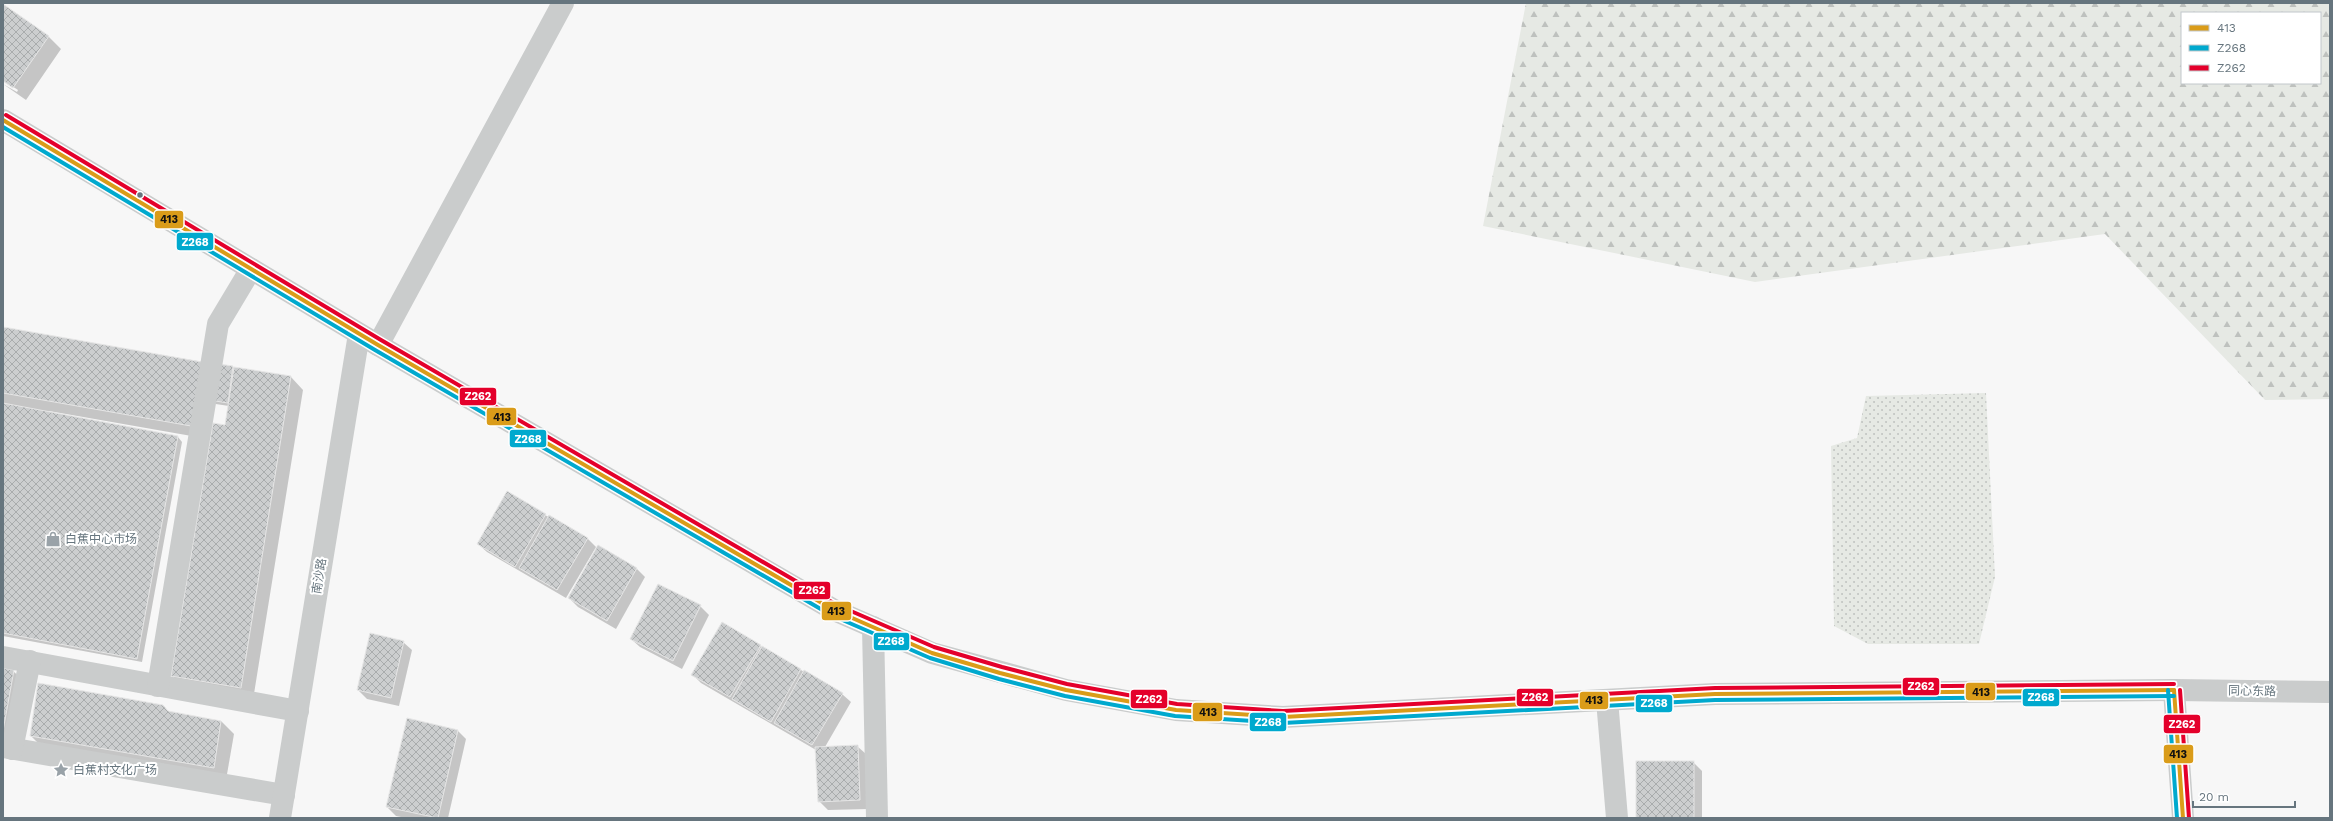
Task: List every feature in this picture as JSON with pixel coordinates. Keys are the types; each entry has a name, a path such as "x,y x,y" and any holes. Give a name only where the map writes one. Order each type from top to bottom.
{"street":[{"path":"378,345 563,3"},
{"name":"同心东路","path":"4,124 252,269 359,334 834,610 932,653 1066,690 1176,710 1283,717 1715,694 2174,690 2330,692"},
{"path":"158,686 218,324 252,269"},
{"name":"南沙路","path":"280,818 359,334"},
{"path":"873,627 877,818"},
{"path":"3,657 298,711"},
{"path":"30,662 7,748 284,795"},
{"path":"2174,690 2183,818"},
{"path":"1607,700 1617,818"}],"green space":[{"path":"1526,3 2330,3 2330,399 2265,400 2105,234 1755,282 1483,226"},
{"path":"1986,393 1995,577 1979,644 1868,644 1834,626 1831,446 1857,438 1866,396"}],"building":[{"path":"3,4 49,36 13,88 3,81"},
{"path":"3,327 202,362 191,426 3,393"},
{"path":"203,362 233,366 228,403 196,398"},
{"path":"234,367 291,376 241,688 171,676 213,423 225,425"},
{"path":"3,403 178,436 137,659 3,633"},
{"path":"507,491 546,514 515,567 477,544"},
{"path":"549,515 588,538 557,590 519,568"},
{"path":"598,545 637,568 607,621 568,598"},
{"path":"658,584 701,605 673,661 630,639"},
{"path":"722,622 761,645 730,697 691,675"},
{"path":"370,633 404,641 391,698 357,690"},
{"path":"762,646 801,669 771,722 732,699"},
{"path":"3,668 14,670 3,731"},
{"path":"804,670 843,693 812,745 774,723"},
{"path":"38,683 163,705 168,711 221,721 214,768 30,736"},
{"path":"407,718 458,730 438,818 386,807"},
{"path":"858,745 860,800 818,802 815,747"},
{"path":"1636,761 1694,761 1694,818 1636,818"}],"transit line":[{"name":"Z262","path":"6,115 381,340 837,605 934,647 1002,667 1067,684 1177,704 1283,711 1715,688 2174,684"},
{"name":"413","path":"3,120 378,345 834,610 932,653 1000,673 1066,690 1176,710 1283,717 1715,694 2174,690"},
{"name":"Z268","path":"3,127 375,350 831,615 930,658 999,679 1065,696 1175,716 1283,723 1715,700 2174,696"},
{"name":"Z268","path":"2168,690 2177,818"},
{"name":"413","path":"2174,690 2183,818"},
{"name":"Z262","path":"2180,690 2189,818"}],"place":[{"name":"白蕉中心市场","path":"53,539"},
{"name":"白蕉村文化广场","path":"61,770"}]}
